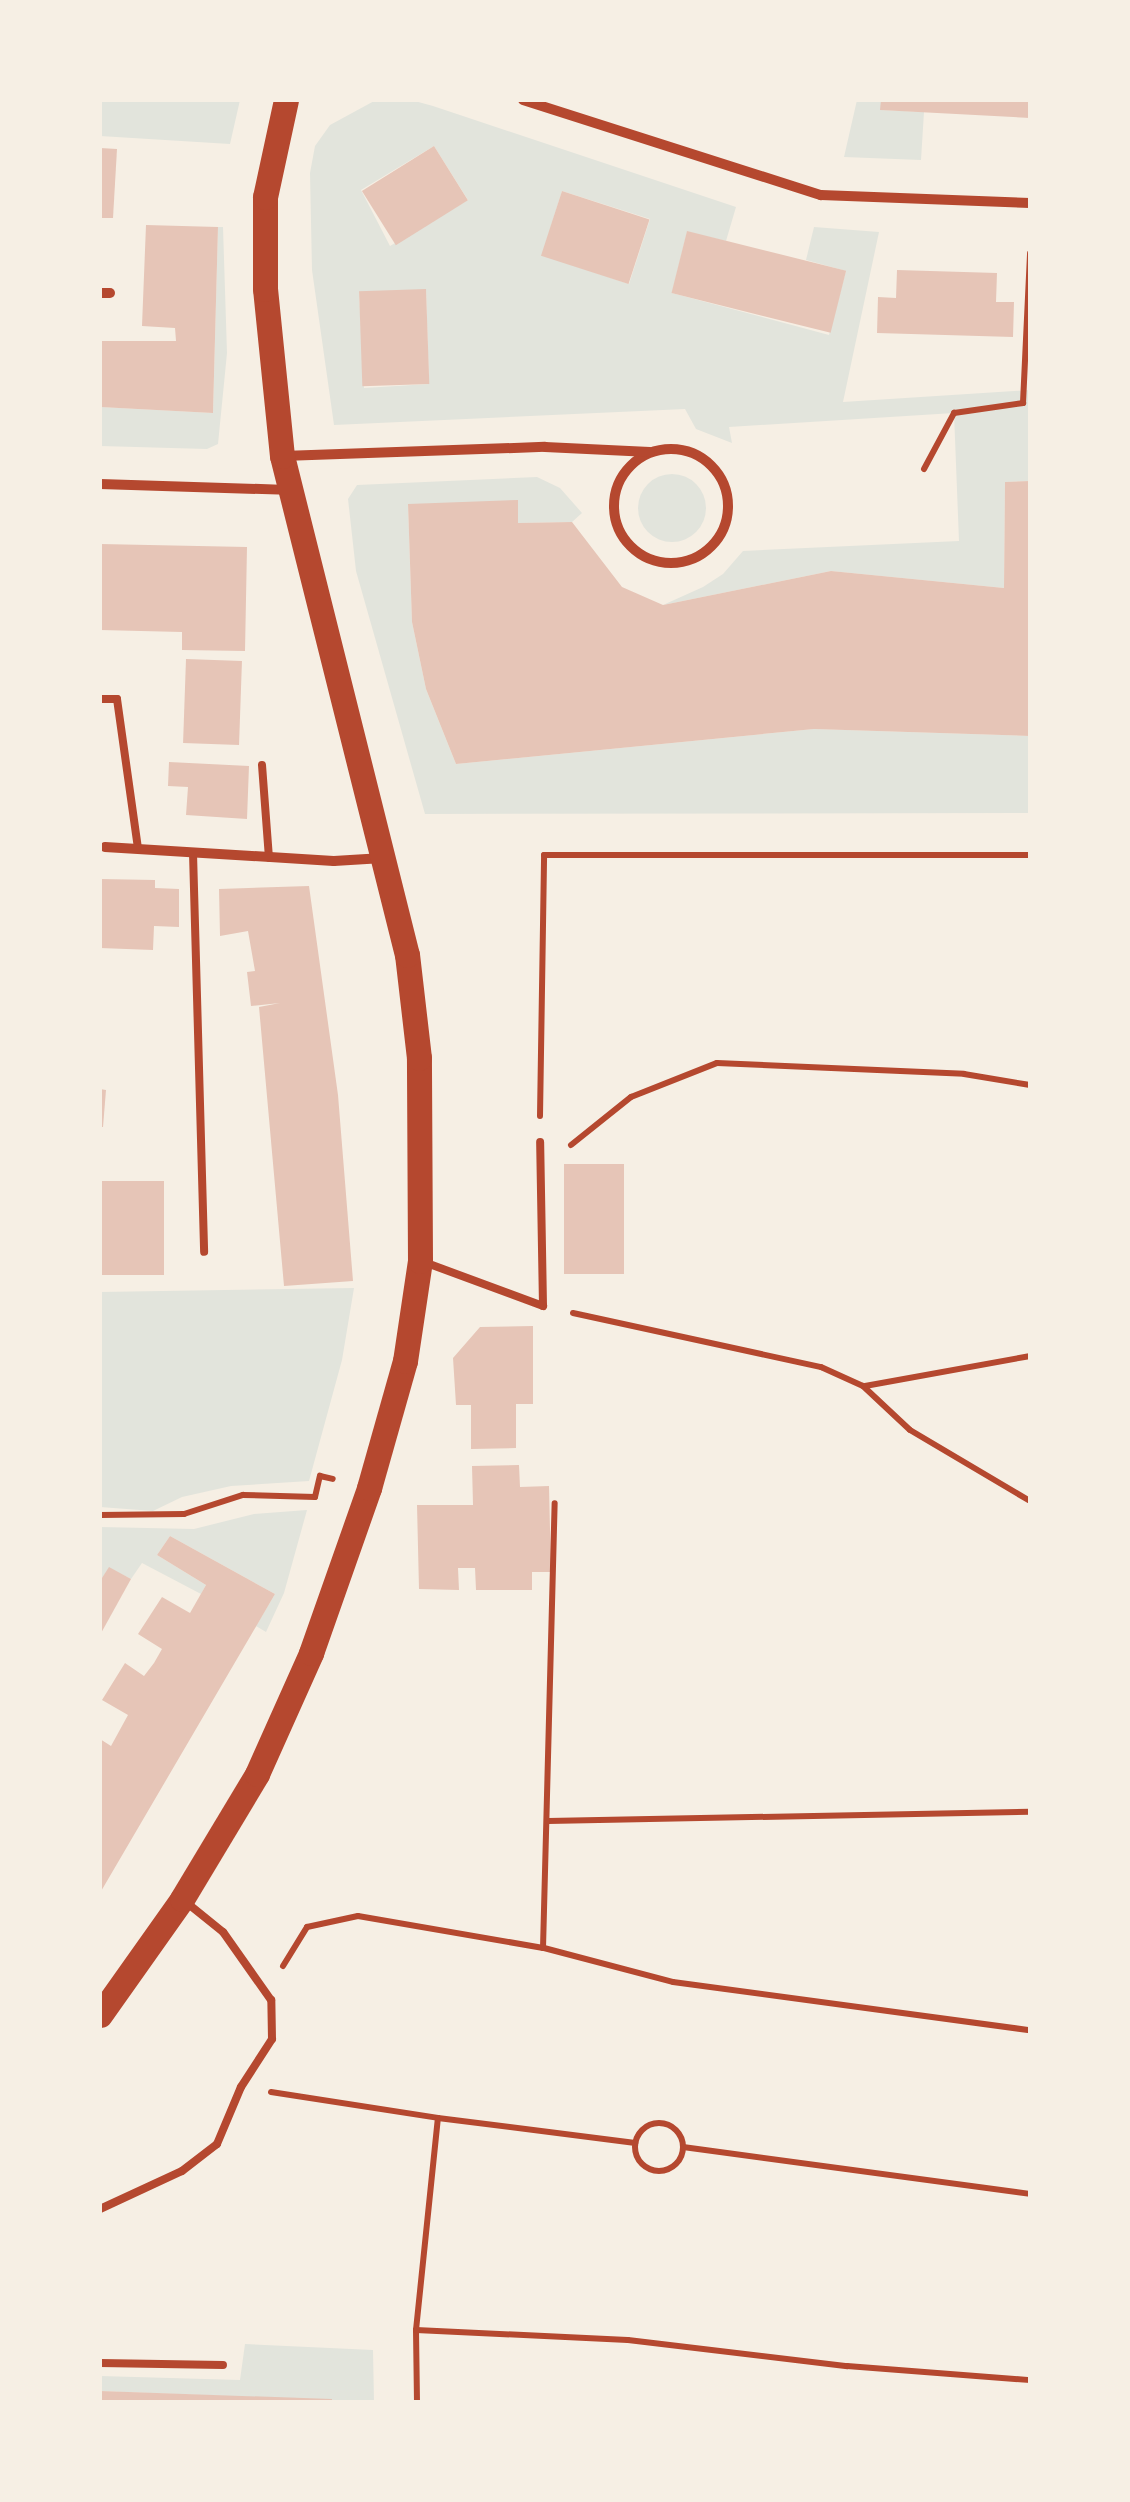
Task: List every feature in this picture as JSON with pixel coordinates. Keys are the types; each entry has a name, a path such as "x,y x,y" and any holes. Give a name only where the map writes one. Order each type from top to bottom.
{"main road":[{"path":"100,2015 182,1899 272,1740 312,1653 369,1488 406,1361 420,1260 419,1058 407,955 386,858 282,456 265,288 266,197 286,100"}],"street":[{"path":"523,100 822,195 1030,203"},
{"path":"282,456 546,447 689,452 720,476 728,511 712,545 698,556 680,562 644,556 618,530 614,493 622,476 650,452"},
{"path":"100,484 288,490"},
{"path":"105,846 268,858 386,858"}],"lane":[{"path":"100,699 117,699 138,849"},
{"path":"262,765 268,858"},
{"path":"194,852 204,1252"},
{"path":"420,1260 543,1306 540,1142"},
{"path":"100,2209 182,2171 217,2144 242,2087 272,2038 271,2000 223,1932 182,1899"},
{"path":"100,2363 223,2365"}],"path":[{"path":"924,469 954,412 1023,403 1030,253"},
{"path":"540,1142 544,855 1030,854"},
{"path":"540,1160 583,1137 631,1097 717,1063 964,1074 1030,1085"},
{"path":"543,1306 644,1332 821,1367 863,1386 910,1430 1030,1501"},
{"path":"863,1386 1030,1356"},
{"path":"100,1515 184,1514 243,1494 314,1497 320,1476 369,1488"},
{"path":"544,1948 555,1503"},
{"path":"548,1821 1030,1812"},
{"path":"271,2000 287,1953 307,1927 358,1916 544,1948 673,1982 1030,2030"},
{"path":"242,2087 438,2118 635,2143"},
{"path":"417,2402 416,2330 438,2118"},
{"path":"659,2122 677,2131 684,2147 678,2163 660,2172 644,2167 635,2143 643,2129 659,2122"},
{"path":"684,2147 1030,2194"},
{"path":"416,2330 628,2340 847,2366 1030,2380"}],"shaded area":[{"path":"100,100 240,100 230,144 100,136"},
{"path":"376,100 411,100 736,207 726,241 687,232 672,293 829,335 846,271 806,260 814,227 879,232 843,402 1030,390 1030,481 1005,482 1004,588 831,571 663,605 723,574 743,551 959,541 954,413 729,427 732,443 696,429 685,409 334,425 312,270 310,173 315,146 330,125","holes":["434,146 468,200 390,246 361,190","562,191 650,219 629,284 542,255","426,290 429,384 364,388 359,293"]},
{"path":"857,100 881,100 881,110 924,112 921,160 844,157"},
{"path":"218,227 223,227 227,353 218,444 207,449 100,446 100,407 213,413"},
{"path":"672,474 685,476 696,484 704,495 704,521 696,532 685,540 672,542 659,540 648,532 640,521 638,508 640,495 648,484 659,476"},
{"path":"537,477 560,488 582,513 572,522 518,523 408,505 412,622 426,689 456,764 814,729 1030,736 1030,813 425,814 356,571 348,499 357,485"},
{"path":"354,1288 342,1360 309,1481 231,1486 182,1497 153,1511 100,1507 100,1292"},
{"path":"307,1510 284,1593 266,1632 256,1626 275,1594 170,1536 157,1555 206,1585 201,1594 142,1563 131,1579 109,1568 100,1581 100,1527 194,1529 254,1514"},
{"path":"245,2344 373,2350 374,2402 100,2391 100,2376 240,2380"}],"building":[{"path":"881,100 1030,100 1030,118 880,110"},
{"path":"434,146 468,200 396,245 362,191"},
{"path":"100,148 117,149 113,218 100,218"},
{"path":"562,191 649,219 628,284 541,256"},
{"path":"146,225 218,227 213,413 100,407 100,341 176,341 175,328 142,326"},
{"path":"687,231 846,271 831,333 672,293"},
{"path":"897,270 997,273 996,302 1014,302 1013,337 877,333 878,297 896,298"},
{"path":"426,289 429,384 362,386 359,291"},
{"path":"1030,481 1030,736 814,729 456,764 426,689 412,622 408,504 518,500 518,523 572,522 622,587 663,605 831,571 1004,588 1005,482"},
{"path":"100,544 247,547 245,651 182,650 182,632 100,630"},
{"path":"186,659 242,661 239,745 183,743"},
{"path":"169,762 249,766 247,819 186,815 188,787 168,786"},
{"path":"100,879 155,880 155,888 179,889 179,927 154,926 153,950 100,948"},
{"path":"309,886 338,1095 353,1281 284,1286 259,1007 280,1003 251,1006 247,972 255,971 248,931 220,936 219,889"},
{"path":"100,1089 106,1090 103,1127 100,1127"},
{"path":"564,1164 624,1164 624,1274 564,1274"},
{"path":"100,1181 164,1181 164,1275 100,1275"},
{"path":"533,1326 533,1404 516,1404 516,1448 471,1449 471,1405 456,1405 453,1358 480,1327"},
{"path":"519,1465 520,1487 549,1486 551,1572 532,1572 532,1590 476,1590 475,1568 458,1568 459,1590 419,1589 417,1505 473,1505 472,1466"},
{"path":"170,1536 275,1594 100,1893 100,1739 111,1746 128,1715 102,1700 125,1663 144,1676 154,1663 162,1649 138,1634 162,1597 190,1613 206,1585 157,1555"},
{"path":"109,1567 131,1579 100,1635 100,1581"},
{"path":"100,2391 332,2399 332,2402 100,2402"}]}
